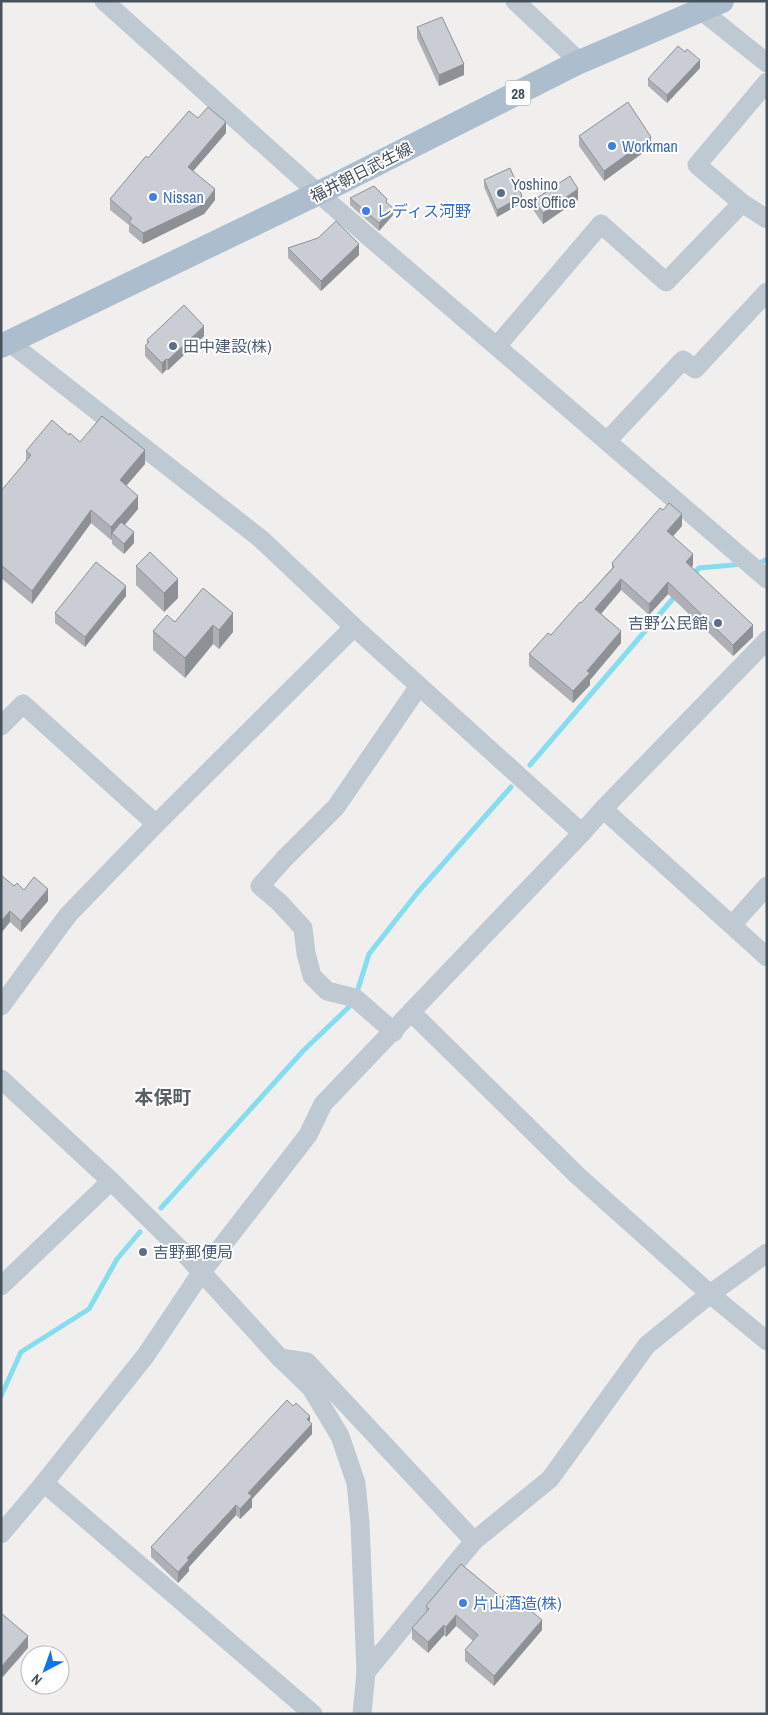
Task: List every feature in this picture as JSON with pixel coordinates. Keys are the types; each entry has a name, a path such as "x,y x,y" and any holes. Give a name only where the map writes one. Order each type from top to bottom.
{"main road":[{"name":"福井朝日武生線","path":"5,344 318,193 580,62 712,6"}],"street":[{"path":"515,1 580,62"},
{"path":"107,2 318,193 767,578"},
{"path":"712,6 767,63"},
{"path":"767,82 697,165 742,203 767,220"},
{"path":"497,346 601,224 666,282 742,203"},
{"path":"607,441 683,360 695,369 767,292"},
{"path":"5,344 261,539 354,628 582,833"},
{"path":"1,1006 68,915 156,824 354,628"},
{"path":"1,1534 146,1355 201,1273 308,1135 323,1104 394,1032 604,808 767,640"},
{"path":"394,1032 355,998 327,991 312,976 306,953 303,928 279,902 260,886 336,807 420,686"},
{"path":"1,726 23,704 156,824"},
{"path":"604,808 767,957"},
{"path":"732,925 767,886"},
{"path":"412,1013 578,1176 710,1294 767,1341"},
{"path":"1,1079 111,1181 184,1253 280,1358 311,1388 340,1436 356,1483 360,1523 366,1672 362,1714"},
{"path":"1,1286 111,1181"},
{"path":"366,1672 474,1541 550,1479 647,1345 710,1294 767,1253"},
{"path":"280,1358 307,1362 474,1541"},
{"path":"44,1483 313,1714"}],"building":[{"path":"442,17 464,64 439,75 417,27"},
{"path":"678,46 685,52 687,49 700,60 667,95 648,79"},
{"path":"628,102 651,137 604,171 579,136"},
{"path":"208,107 226,122 188,167 215,189 204,204 143,233 129,222 132,218 110,199 146,156 148,158 189,111 198,118"},
{"path":"510,168 522,196 497,210 484,180"},
{"path":"570,176 578,189 543,213 534,200"},
{"path":"374,186 393,208 379,223 350,198"},
{"path":"336,221 359,244 321,281 288,248 318,238"},
{"path":"184,305 204,326 168,360 166,359 162,363 145,346 149,342 147,340"},
{"path":"102,416 145,450 120,480 138,496 111,527 91,510 32,591 1,565 1,491 31,455 26,451 52,420 80,442"},
{"path":"669,503 682,514 667,531 693,554 686,562 753,625 733,645 668,582 649,604 621,579 595,609 621,631 587,671 590,673 573,691 529,654 548,633 551,635 581,603 614,567 612,563 660,508 663,510"},
{"path":"121,522 134,532 124,544 112,533"},
{"path":"150,552 178,579 164,593 136,566"},
{"path":"96,562 126,586 85,637 55,613"},
{"path":"203,588 233,613 219,630 213,625 185,658 153,631 167,615 175,622"},
{"path":"1,875 14,886 17,883 24,890 34,877 48,889 21,921 10,911 1,921"},
{"path":"287,1400 293,1406 296,1403 310,1416 307,1419 312,1424 248,1493 252,1496 240,1509 236,1505 187,1558 189,1560 178,1572 151,1547"},
{"path":"461,1564 502,1598 505,1595 516,1604 519,1601 542,1620 494,1676 465,1650 478,1635 456,1615 446,1627 444,1625 428,1642 412,1628 429,1609 426,1606"},
{"path":"1,1613 28,1636 1,1667"}],"waterway":[{"path":"756,563 767,559"},
{"path":"692,576 699,568 743,564"},
{"path":"530,765 677,594"},
{"path":"358,989 369,954 418,892 511,787"},
{"path":"161,1208 303,1051 352,1004"},
{"path":"1,1396 21,1352 89,1309 117,1259 140,1232"}],"place":[{"name":"Workman","path":"612,146"},
{"name":"Yoshino Post Office","path":"501,193"},
{"name":"Nissan","path":"153,197"},
{"name":"レディス河野","path":"366,211"},
{"name":"田中建設(株)","path":"173,346"},
{"name":"吉野公民館","path":"718,623"},
{"name":"吉野郵便局","path":"143,1252"},
{"name":"片山酒造(株)","path":"463,1603"}],"district":[{"name":"本保町","path":"163,1097"}]}
